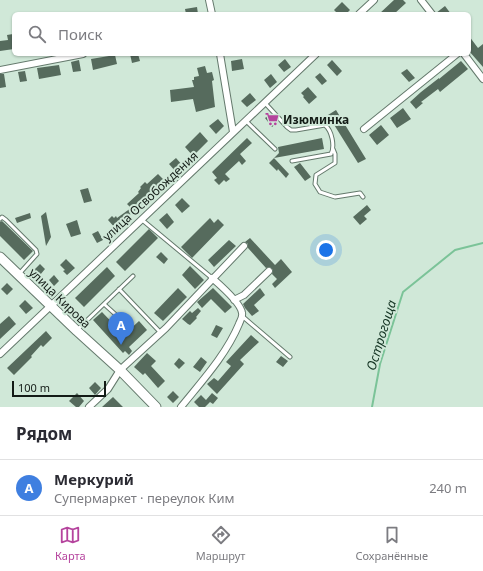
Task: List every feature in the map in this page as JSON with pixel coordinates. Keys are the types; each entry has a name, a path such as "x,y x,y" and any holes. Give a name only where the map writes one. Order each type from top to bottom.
{"main road":[{"name":"улица Кирова","path":"0,257 120,370 156,407"}],"street":[{"path":"209,0 212,12"},
{"path":"361,12 374,0"},
{"path":"421,0 430,12"},
{"path":"0,70 73,56"},
{"path":"220,56 234,132"},
{"name":"улица Освобождения","path":"0,354 314,56"},
{"path":"364,129 455,56"},
{"path":"466,56 483,79"},
{"path":"89,407 108,389 120,370 161,332 244,246"},
{"path":"234,300 244,295 269,270"},
{"path":"181,407 217,362 233,338 242,316 242,311 234,300 212,278"}],"lane":[{"path":"265,103 291,130 325,125 329,128 335,154 334,163 316,175 315,184 320,192 335,197 360,192 364,197"},
{"path":"246,120 275,150"},
{"path":"292,161 331,154 333,149"},
{"path":"0,219 2,218 6,220 36,250 36,254 18,274"},
{"path":"141,219 212,278"},
{"path":"77,331 133,276"},
{"path":"119,289 161,332"},
{"path":"104,304 126,324"},
{"path":"242,316 290,357"}],"building":[{"path":"394,0 403,0 406,3 396,12 381,12"},
{"path":"342,2 350,10 348,12 336,12 334,10"},
{"path":"445,6 450,12 437,12"},
{"path":"197,7 198,12 186,12 185,9"},
{"path":"12,34 12,49 0,51 0,41 8,40 7,35"},
{"path":"471,39 478,48 483,44 483,67 471,53"},
{"path":"115,56 117,64 93,70 91,59"},
{"path":"130,56 139,56 140,61 132,63"},
{"path":"242,59 244,69 232,71 231,61"},
{"path":"285,59 291,67 284,72 278,65"},
{"path":"79,60 81,71 73,72 71,62"},
{"path":"332,60 342,71 337,76 327,65"},
{"path":"461,61 468,69 440,92 438,89 421,102 423,103 416,109 410,102"},
{"path":"59,65 61,75 39,79 37,68"},
{"path":"205,66 207,73 212,72 214,80 212,81 215,107 196,112 193,99 171,102 170,90 194,87 192,80 194,80 194,77 199,76 197,68"},
{"path":"407,69 415,78 409,82 401,73"},
{"path":"25,71 27,81 20,82 18,72"},
{"path":"320,73 327,81 322,85 315,77"},
{"path":"0,74 4,74 6,87 0,88"},
{"path":"271,74 277,82 270,88 264,80"},
{"path":"308,87 317,97 309,104 301,93"},
{"path":"250,93 256,100 247,107 241,101"},
{"path":"403,108 411,119 397,128 390,118"},
{"path":"336,110 366,159 358,163 328,115"},
{"path":"271,114 278,122 272,127 265,118"},
{"path":"218,119 224,126 216,134 209,126"},
{"path":"381,125 389,135 377,145 369,135"},
{"path":"200,132 208,141 193,156 185,147"},
{"path":"247,138 252,143 240,154 246,161 242,165 239,161 225,174 230,179 226,182 224,180 219,185 214,180 217,178 212,172"},
{"path":"322,138 324,149 274,158 279,153 278,147"},
{"path":"176,158 183,166 176,172 169,164"},
{"path":"274,158 289,174 286,178 278,169 277,171 269,163"},
{"path":"300,163 311,177 305,181 294,167"},
{"path":"158,174 165,181 153,191 154,192 142,203 143,204 121,222 122,224 116,229 108,220 112,216 114,218 116,216 117,218 131,208 127,204 139,193 140,187 145,182 147,184"},
{"path":"88,188 92,201 84,203 80,190"},
{"path":"182,198 190,206 182,213 175,205"},
{"path":"367,205 371,210 364,216 367,219 360,225 353,217"},
{"path":"46,212 51,237 46,246 41,216"},
{"path":"30,213 31,218 17,223 15,218"},
{"path":"167,213 174,222 167,229 159,220"},
{"path":"210,218 214,223 218,219 224,225 192,258 181,247"},
{"path":"77,220 81,234 71,237 66,224"},
{"path":"2,221 33,251 24,260 0,236 0,222"},
{"path":"149,229 158,238 125,271 116,262"},
{"path":"98,231 103,240 97,243 92,234"},
{"path":"250,238 275,265 281,259 292,272 275,288 272,284 277,279 272,274 273,270 270,267 266,268 248,248 248,244 245,242"},
{"path":"229,240 236,246 214,267 208,260"},
{"path":"161,252 168,259 164,264 156,257"},
{"path":"66,259 75,268 67,275 63,271 65,270 60,265"},
{"path":"40,264 45,269 40,275 34,270"},
{"path":"190,266 204,280 195,289 182,275"},
{"path":"107,267 115,276 84,307 75,298"},
{"path":"54,275 59,281 54,286 49,280"},
{"path":"7,283 13,289 7,295 1,289"},
{"path":"178,288 187,297 163,321 154,313"},
{"path":"213,288 232,307 225,313 211,299 202,308 197,302"},
{"path":"260,288 265,295 254,305 259,311 252,316 243,304"},
{"path":"25,300 33,308 26,314 19,306"},
{"path":"198,308 201,311 190,325 182,319 190,311 192,313"},
{"path":"102,312 124,335 139,321 147,330 129,347 132,351 129,355 125,351 123,353 93,320"},
{"path":"9,316 16,324 0,339 0,324"},
{"path":"216,325 223,328 217,338 211,335"},
{"path":"46,331 52,338 43,347 41,345 31,356 32,357 14,375 7,368"},
{"path":"251,335 259,342 240,360 244,364 217,394 207,384 214,378 218,381 231,366 226,362"},
{"path":"147,353 156,361 151,366 165,381 158,388 145,373 143,375 134,367"},
{"path":"281,356 288,361 283,367 276,362"},
{"path":"201,357 207,362 200,372 193,367"},
{"path":"179,358 185,363 179,369 174,364"},
{"path":"95,382 101,388 95,395 89,388"},
{"path":"173,391 179,397 173,403 167,397"},
{"path":"77,393 84,401 79,407 76,407 69,401"},
{"path":"212,393 218,398 213,404 210,402 205,407 199,407 194,402 201,395 206,400"},
{"path":"113,397 123,407 102,407"}],"waterway":[{"name":"Острогоща","path":"372,407 380,364 403,292 455,250 483,243"}],"place":[{"name":"Изюминка","path":"272,119"},
{"name":"Меркурий","path":"121,345"}]}
